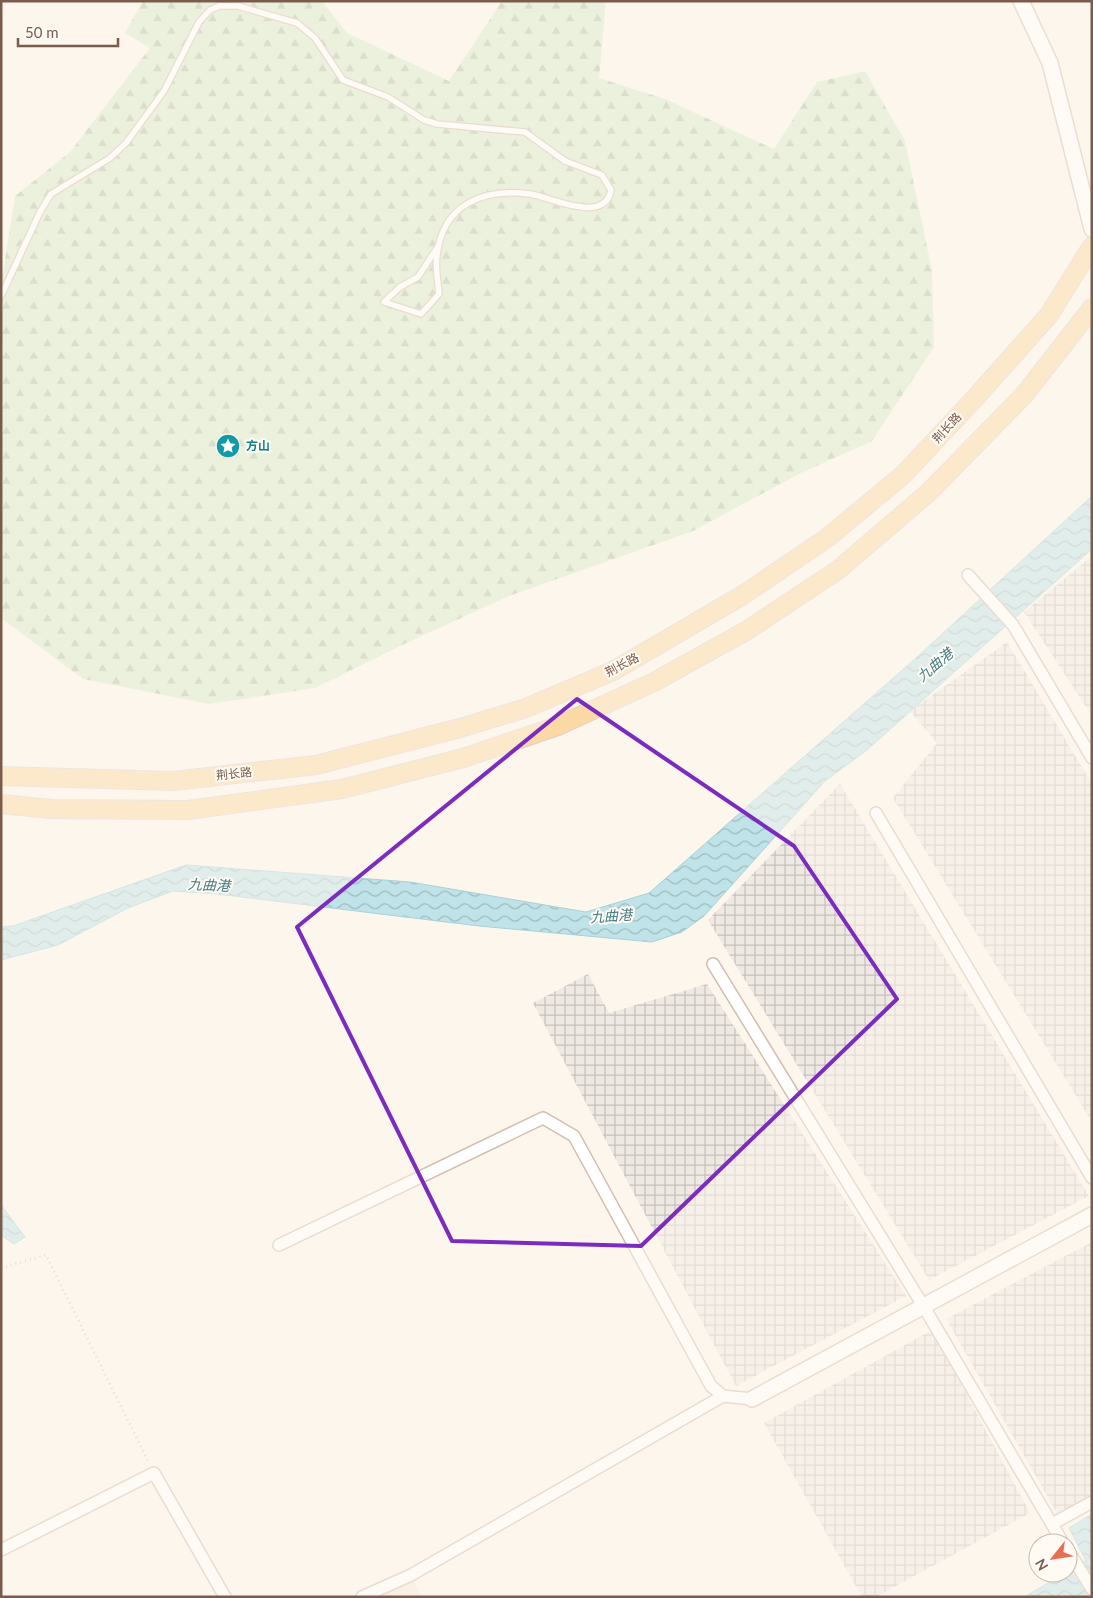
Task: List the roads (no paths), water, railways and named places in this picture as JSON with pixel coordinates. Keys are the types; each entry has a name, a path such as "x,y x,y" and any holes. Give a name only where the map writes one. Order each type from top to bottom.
{"main road":[{"name":"荆长路","path":"1,776 173,781 316,765 460,728 516,711 613,671 742,595 812,549 903,476 1049,314 1092,246"},
{"path":"1,804 51,809 188,810 342,789 463,758 558,726 654,682 746,631 838,570 928,493 1024,395 1092,308"}],"street":[{"path":"1021,1 1050,63 1092,229"},
{"path":"968,575 1013,625 1092,758"},
{"path":"876,814 1092,1178"},
{"path":"713,964 924,1307 1058,1533"},
{"path":"279,1245 543,1118 574,1136 711,1386 723,1396 752,1399 1092,1216"},
{"path":"362,1597 411,1575 723,1396"},
{"path":"1,1550 154,1474 225,1597"},
{"path":"1052,1524 1092,1502"},
{"path":"1078,1566 1092,1588"}],"lane":[{"path":"1,296 40,212 51,194 110,158 126,143 164,91 199,22 210,10 219,6 250,8 297,23 315,38 343,80 388,97 424,120 436,124 525,132 565,161 602,175 611,190 610,198 605,203 589,207 566,205 531,194 479,197 463,204 444,227 440,245 437,256 439,294 421,314 384,302 400,287 418,277 440,245"}],"water":[{"name":"九曲港","path":"1092,496 1092,549 867,750 825,781 704,916 682,932 652,942 479,926 217,894 173,891 128,908 58,945 1,960 1,927 13,926 186,865 410,882 586,912 649,893 916,658"},
{"path":"1,1205 25,1237 14,1244 1,1235"},
{"path":"1092,1514 1092,1597 1024,1597 1048,1583 1078,1583 1078,1566 1086,1561 1078,1545 1078,1533 1072,1533 1069,1528"}],"place":[{"name":"方山","path":"228,446"}]}
